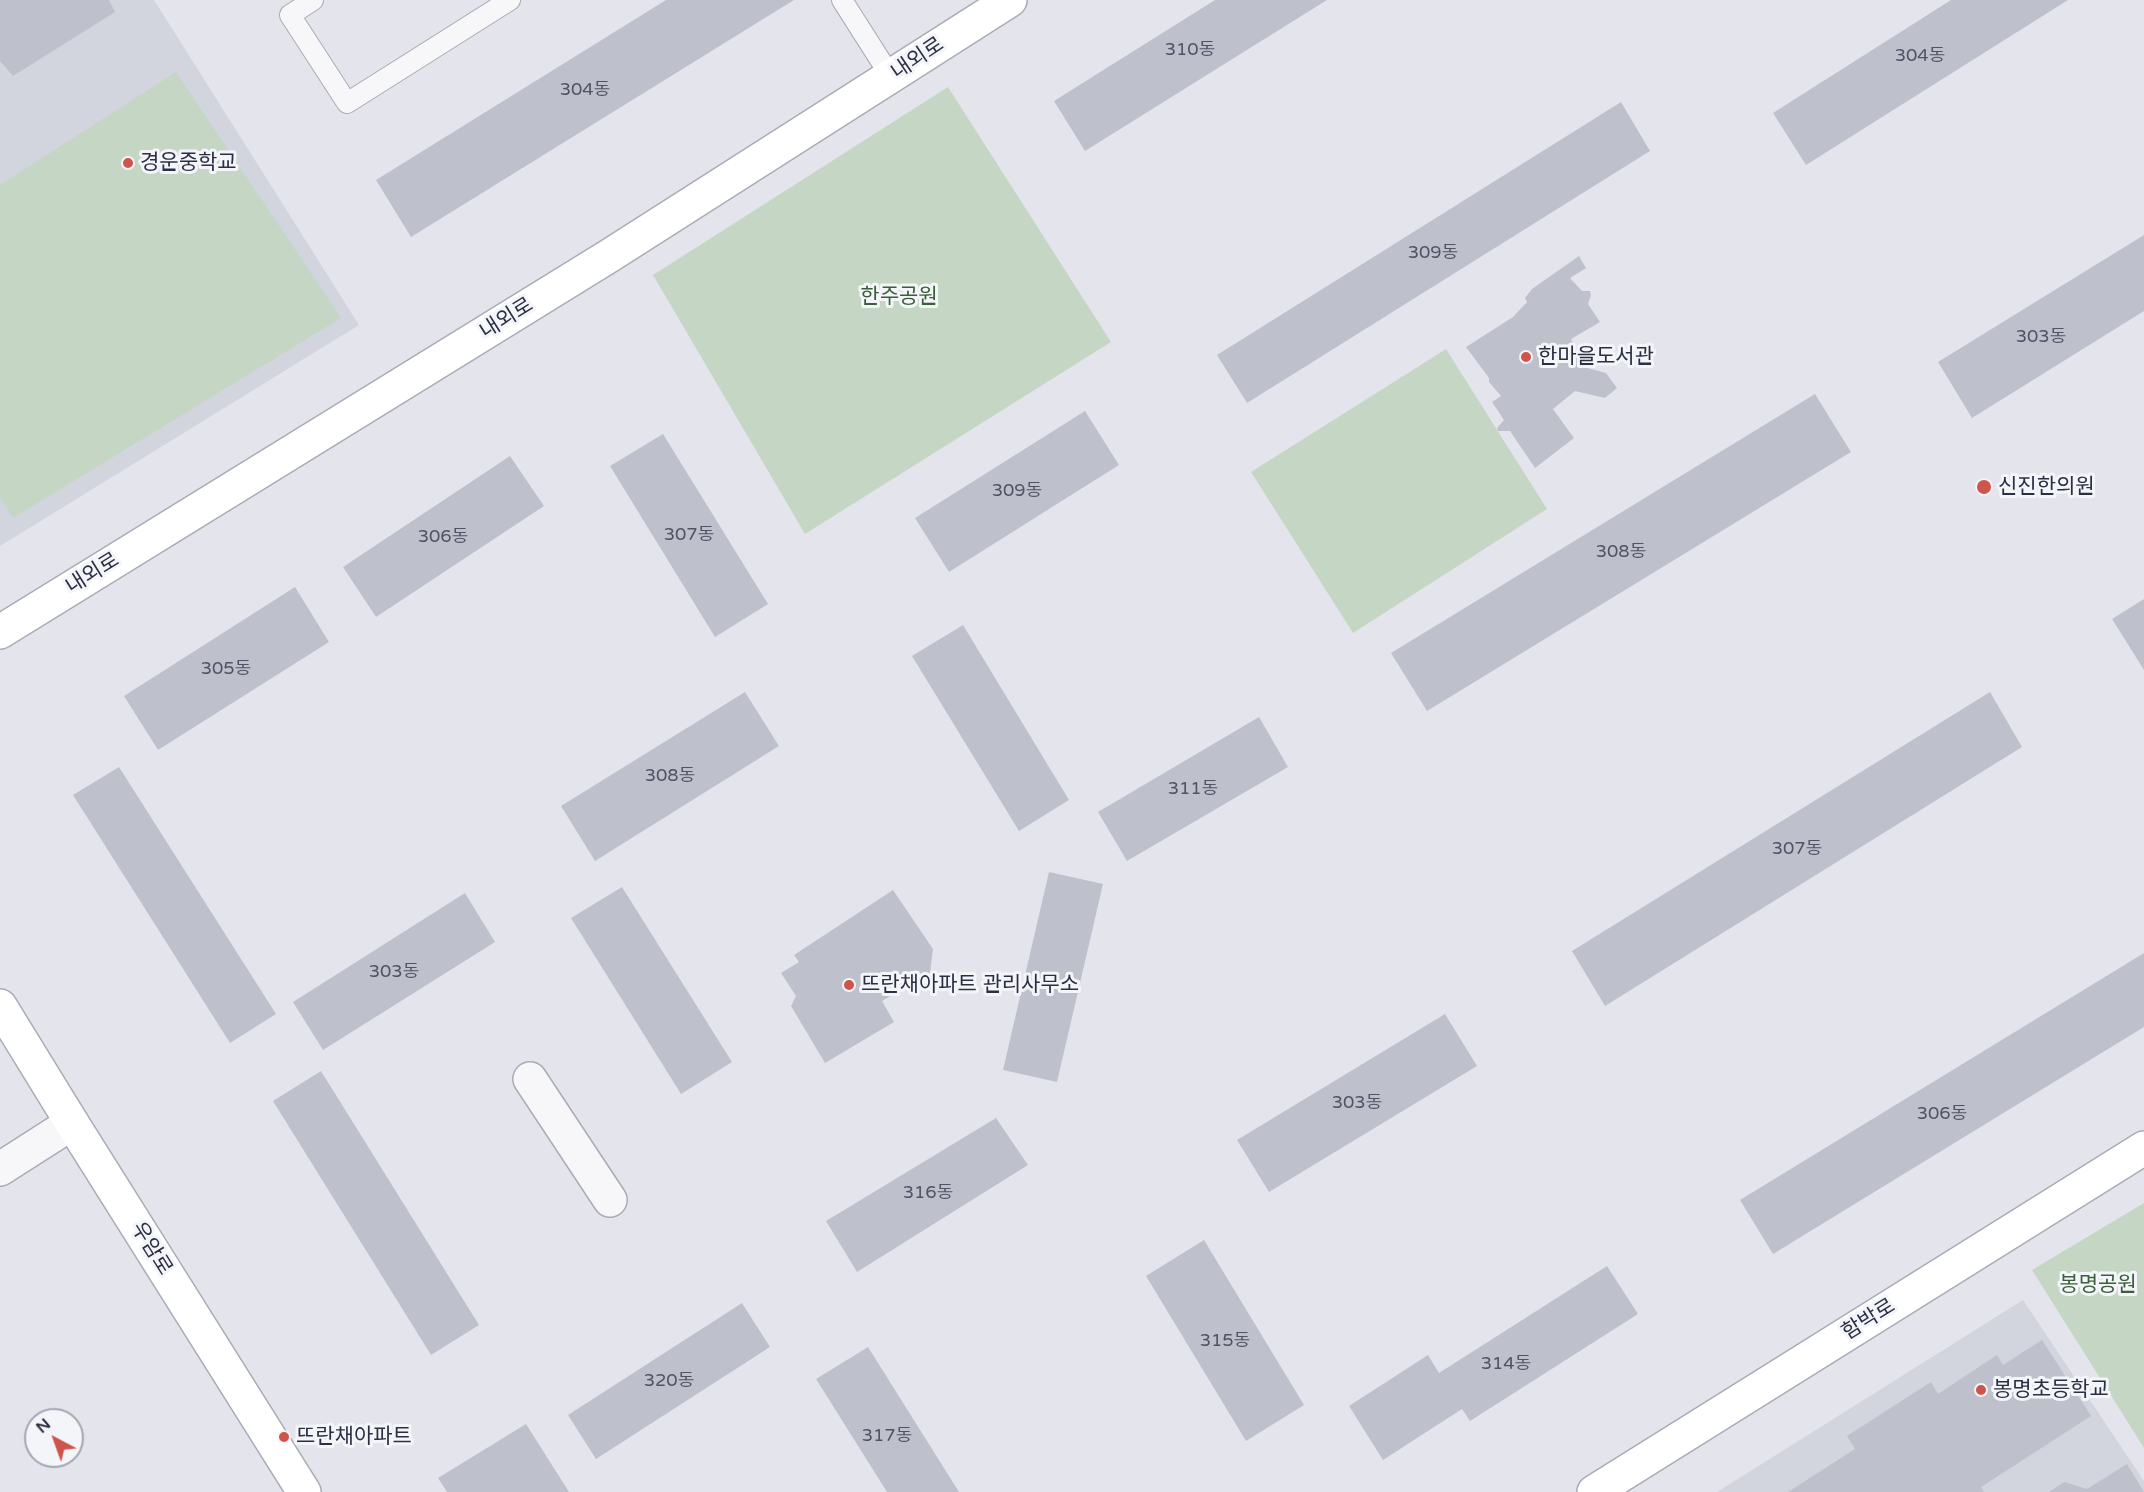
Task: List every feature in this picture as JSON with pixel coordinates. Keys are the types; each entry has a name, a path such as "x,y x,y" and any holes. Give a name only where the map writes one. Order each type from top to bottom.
{"street":[{"name":"내외로","path":"0,632 609,256 1010,0"},
{"name":"우암로","path":"0,1006 304,1492"},
{"path":"530,1079 610,1200"},
{"path":"0,1169 72,1123"},
{"name":"함박로","path":"1594,1492 2144,1149"}],"lane":[{"path":"314,0 290,15 347,103 510,0"},
{"path":"842,0 891,77"}],"shaded area":[{"name":"경운중학교","path":"0,0 154,0 359,325 0,546"},
{"name":"봉명초등학교","path":"2023,1300 2144,1481 2144,1492 1717,1492"}],"green space":[{"name":"경운중학교","path":"176,72 341,318 13,518 0,498 0,185"},
{"name":"한주공원","path":"948,87 1111,342 805,534 653,275"},
{"path":"1446,349 1547,509 1353,633 1251,472"},
{"name":"봉명공원","path":"2144,1203 2144,1448 2032,1270"}],"building":[{"path":"0,0 109,0 115,12 13,76 0,61"},
{"path":"666,0 794,0 411,237 376,180"},
{"path":"1215,0 1327,0 1085,151 1054,101"},
{"path":"1951,0 2068,0 1806,165 1773,113"},
{"path":"1621,102 1650,151 1247,403 1217,355"},
{"path":"2144,235 2144,311 1972,418 1938,362"},
{"name":"한마을도서관","path":"1579,256 1586,268 1570,278 1582,291 1590,291 1588,304 1600,322 1571,339 1584,367 1606,373 1617,388 1605,398 1575,391 1553,409 1574,438 1535,468 1510,431 1498,431 1497,428 1504,420 1492,402 1501,396 1466,347 1513,317 1527,302 1525,298 1532,289"},
{"path":"1815,394 1851,452 1427,711 1391,653"},
{"path":"1085,411 1119,465 949,572 915,518"},
{"path":"663,434 768,604 715,637 610,466"},
{"path":"510,456 544,506 376,617 343,567"},
{"path":"295,587 329,642 158,750 124,696"},
{"path":"2144,599 2144,670 2112,619"},
{"path":"963,625 1069,800 1019,831 912,656"},
{"path":"745,692 779,746 595,861 561,806"},
{"path":"1990,692 2022,747 1605,1006 1572,951"},
{"path":"1259,717 1288,767 1127,861 1098,812"},
{"path":"119,767 276,1014 230,1043 73,795"},
{"path":"1049,872 1103,884 1057,1082 1003,1070"},
{"path":"622,887 732,1062 681,1094 571,918"},
{"name":"뜨란채아파트 관리사무소","path":"893,890 933,949 930,973 882,1001 894,1022 825,1063 791,1006 796,996 781,973 799,962 794,955"},
{"path":"465,893 495,942 323,1050 293,1002"},
{"path":"2144,953 2144,1027 1773,1254 1740,1200"},
{"path":"1445,1014 1477,1066 1269,1192 1237,1140"},
{"path":"321,1071 479,1325 431,1355 273,1101"},
{"path":"996,1118 1028,1165 857,1272 826,1221"},
{"path":"1204,1240 1304,1405 1246,1441 1146,1276"},
{"path":"1607,1266 1638,1314 1470,1421 1462,1409 1383,1460 1349,1406 1428,1355 1439,1373"},
{"path":"742,1303 770,1347 596,1459 568,1415"},
{"name":"봉명초등학교","path":"2042,1340 2091,1416 1981,1487 1984,1492 1788,1492 1855,1449 1847,1436 1931,1382 1938,1394 1997,1355 2003,1365"},
{"path":"868,1347 959,1492 887,1492 816,1379"},
{"path":"526,1424 569,1492 447,1492 438,1478"},
{"path":"2127,1464 2144,1492 2049,1492 2064,1482 2087,1489"}],"place":[{"name":"경운중학교","path":"128,163"},
{"name":"한마을도서관","path":"1526,357"},
{"name":"신진한의원","path":"1984,487"},
{"name":"뜨란채아파트 관리사무소","path":"849,985"},
{"name":"봉명초등학교","path":"1981,1390"},
{"name":"뜨란채아파트","path":"284,1437"}]}
